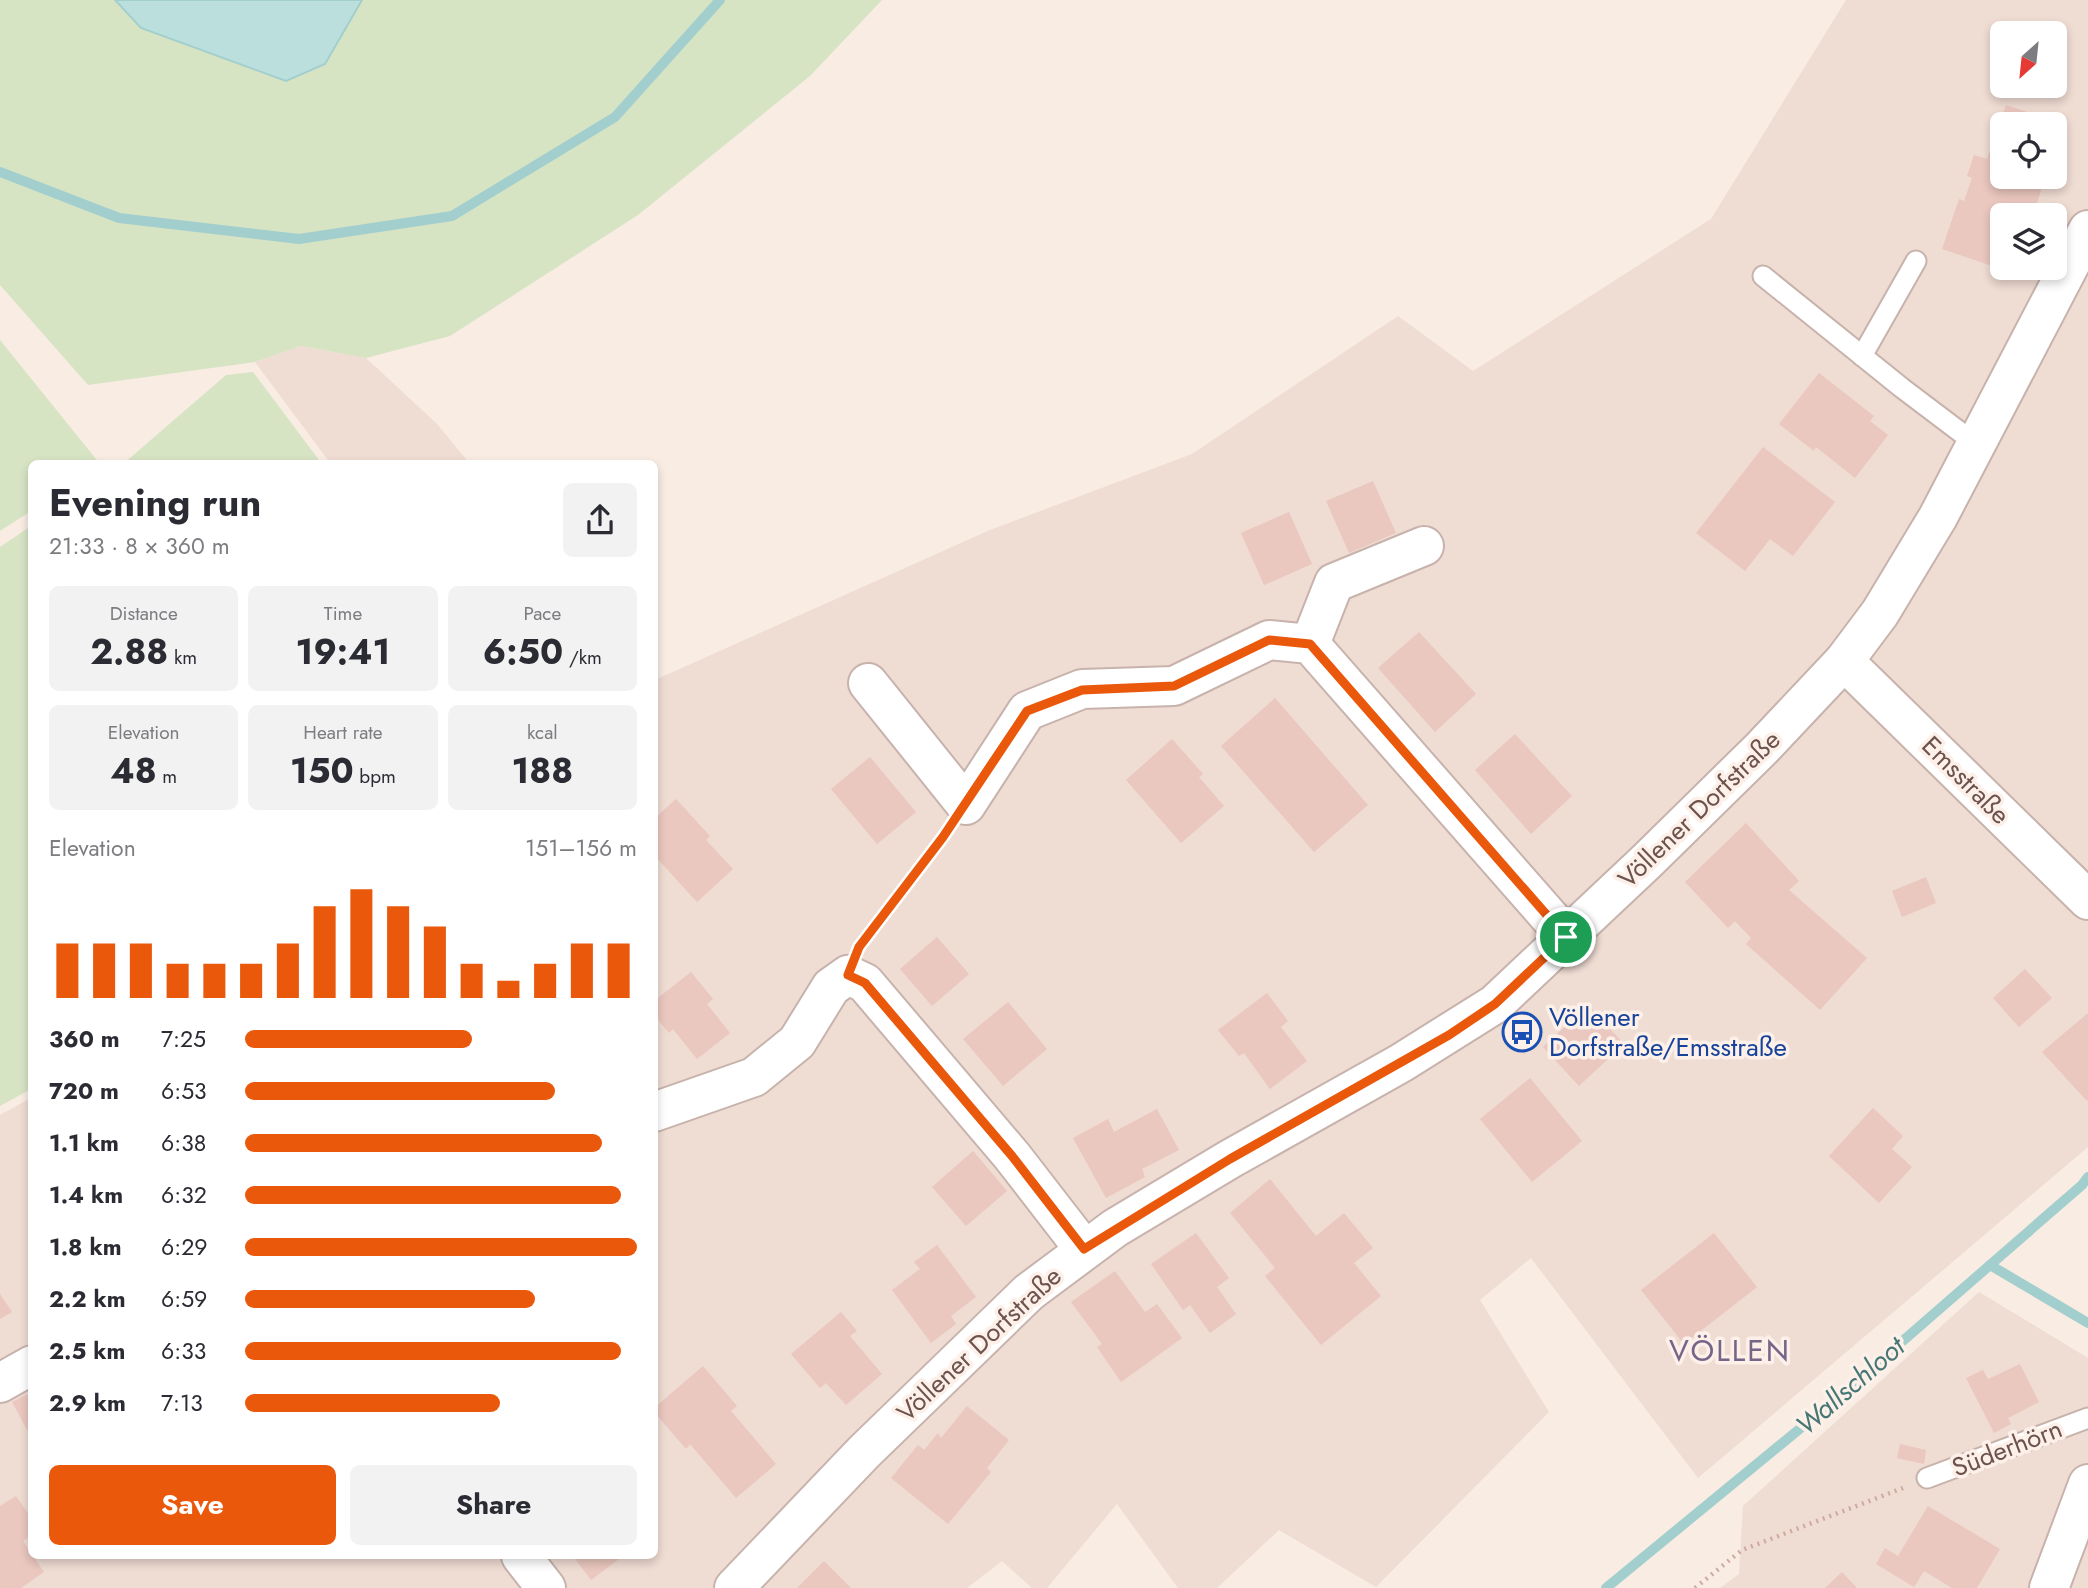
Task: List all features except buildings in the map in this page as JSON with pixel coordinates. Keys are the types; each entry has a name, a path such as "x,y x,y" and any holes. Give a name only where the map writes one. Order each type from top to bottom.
{"street":[{"name":"Völlener Dorfstraße","path":"734,1588 864,1452 1030,1292 1084,1249 1230,1159 1449,1035 1495,1004 1762,748 1844,661 1880,613 1976,444 2088,230"},
{"path":"1310,644 1334,583 1424,545"},
{"path":"868,683 966,805 1027,711 1082,690 1174,686 1269,640 1310,644 1566,937"},
{"name":"Emsstraße","path":"1844,661 2088,900"},
{"path":"658,1111 754,1077 797,1042 831,987 848,975 865,983 1012,1156 1084,1249"},
{"path":"0,1383 28,1367"},
{"path":"2049,1588 2088,1484"},
{"path":"524,1559 546,1588"}],"lane":[{"path":"1862,356 1916,261"},
{"path":"1763,276 1976,444"},
{"name":"Süderhörn","path":"1927,1478 2088,1418"}],"path":[{"path":"848,975 859,947 966,805"},
{"path":"1695,1588 1742,1550 1927,1478"}],"shaded area":[{"path":"1846,0 2088,0 2088,1147 1698,1478 1531,1258 1480,1300 1549,1412 1376,1587 1279,1530 1217,1588 1178,1588 1117,1504 1047,1588 1032,1588 1002,1561 967,1588 0,1588 0,1115 28,1100 28,1559 658,1559 658,679 990,530 1192,454 1398,316 1473,371 1711,219"},
{"path":"301,346 366,358 437,424 467,460 328,460 255,362"},
{"path":"1979,1292 2088,1358 2088,1588 1720,1588 1739,1574 1743,1506"}],"green space":[{"path":"0,0 882,0 810,76 638,215 450,336 366,358 301,346 255,362 88,385 0,285"},
{"path":"0,340 97,460 28,460 28,513 0,531"},
{"path":"253,372 319,460 128,460 226,375"},
{"path":"28,528 28,1091 0,1106 0,547"}],"water":[{"path":"115,0 362,0 325,64 286,81 141,28"}],"waterway":[{"path":"0,172 119,218 299,239 452,216 615,117 720,0"},
{"name":"Wallschloot","path":"1606,1588 1836,1399 2088,1177"},
{"path":"1990,1265 2088,1323"}],"place":[{"name":"Völlener Dorfstraße/Emsstraße","path":"1522,1032"}],"district":[{"name":"VÖLLEN","path":"1730,1350"}],"route":[{"path":"1269,640 1310,644 1566,937 1495,1004 1449,1035 1230,1159 1084,1249 1012,1156 865,983 848,975 859,947 966,805 1027,711 1082,690 1174,686 1269,640"}]}
